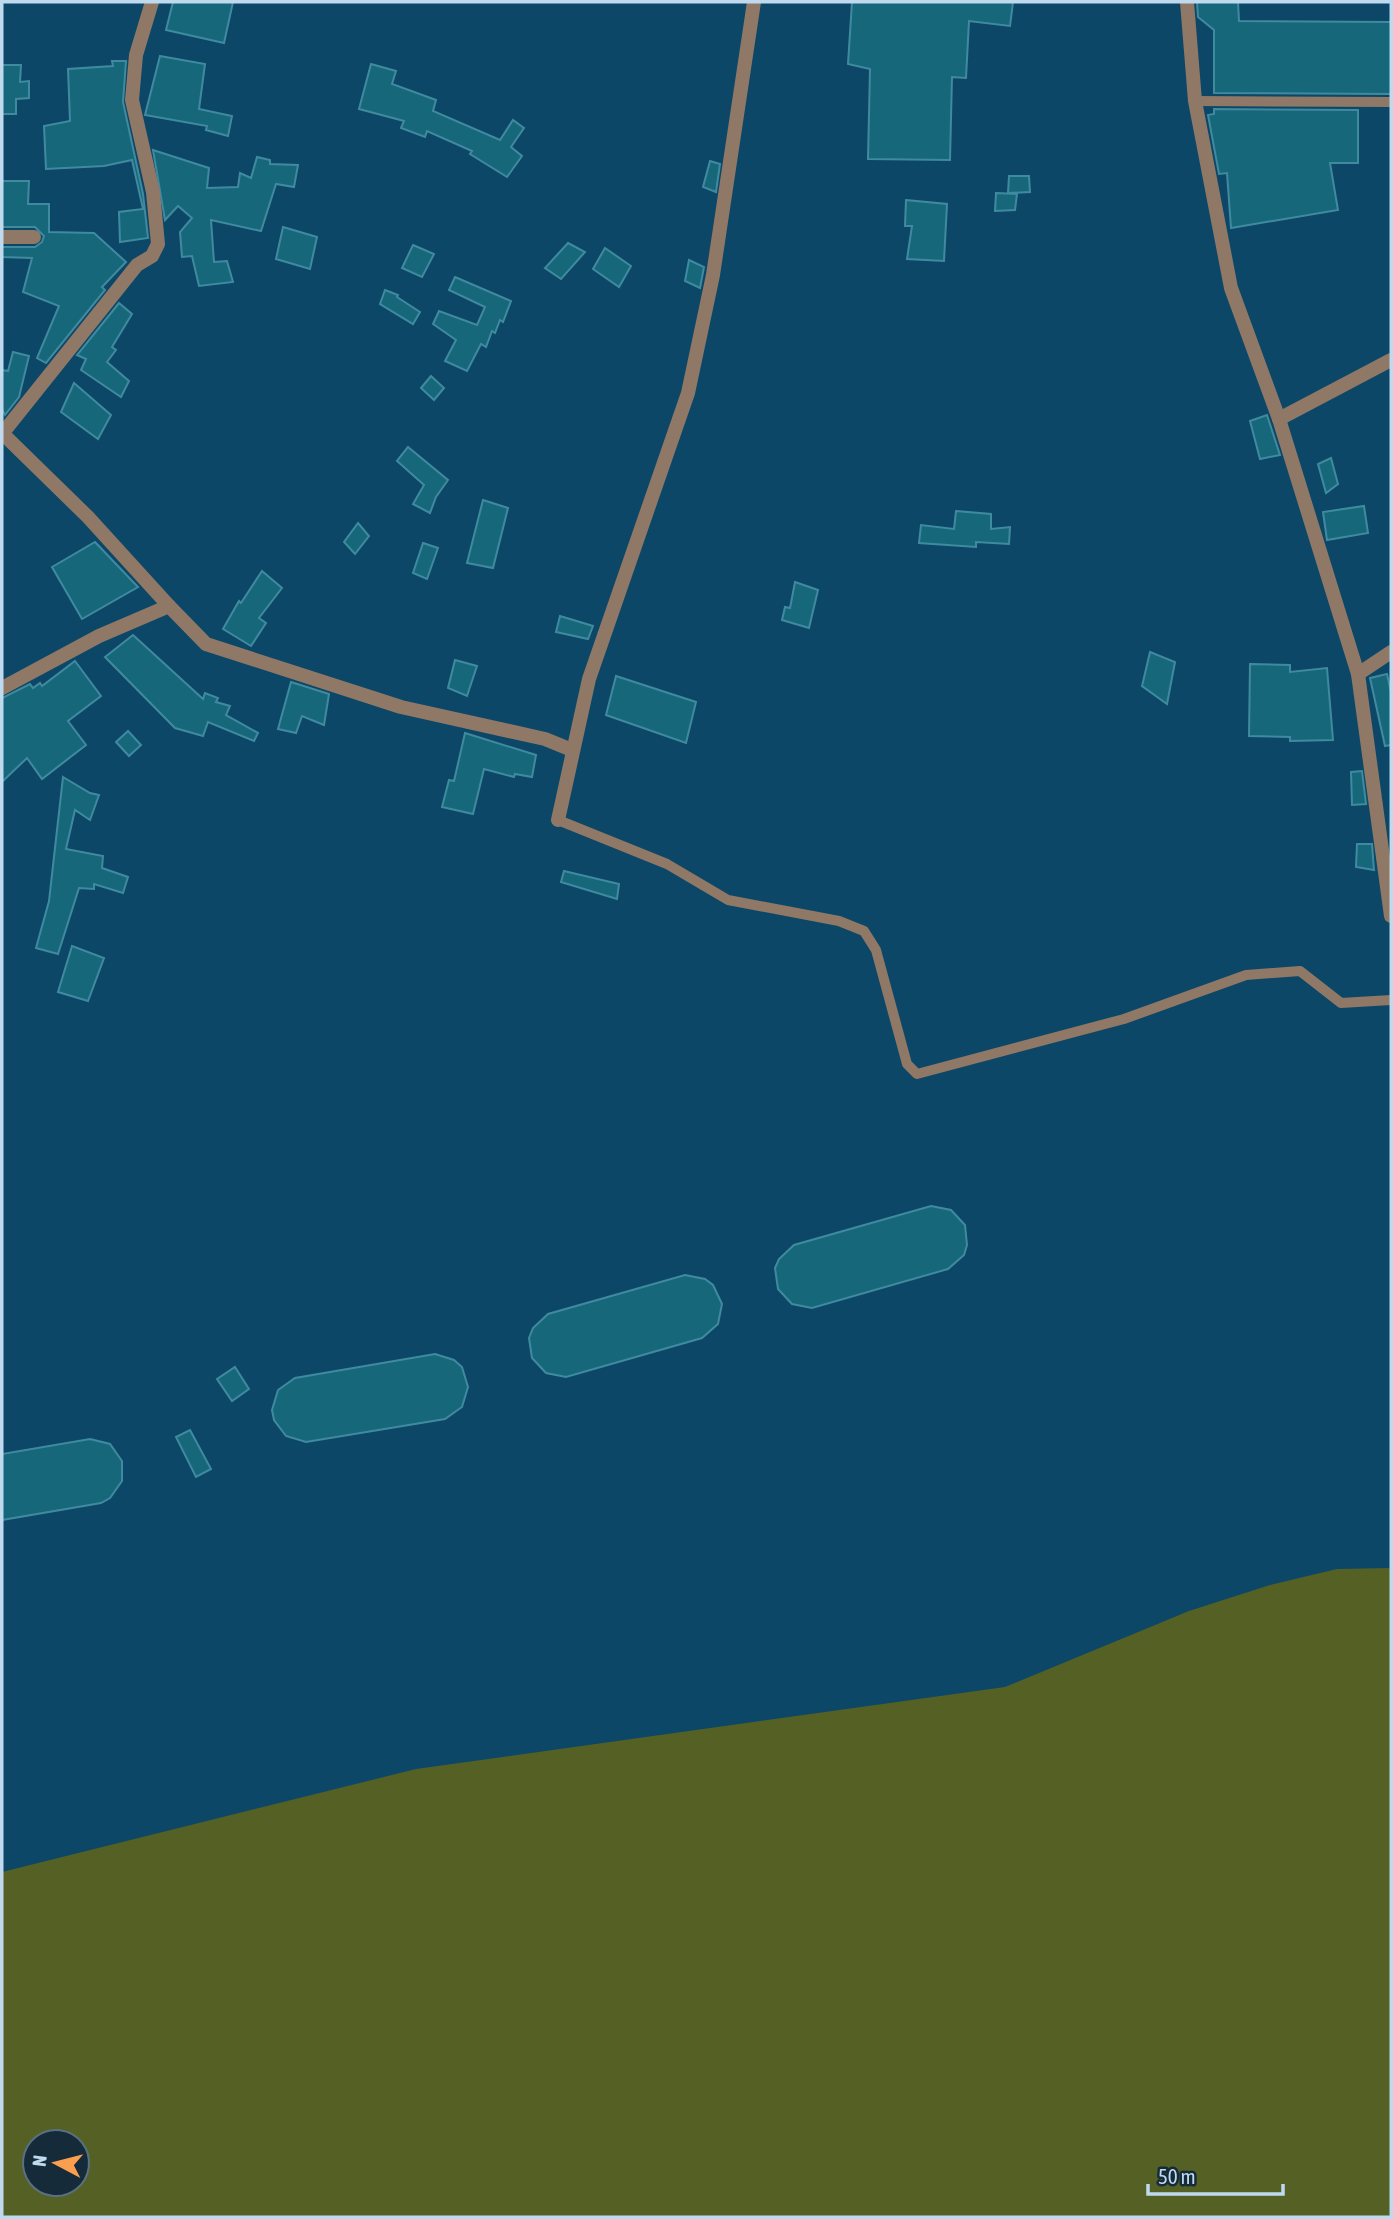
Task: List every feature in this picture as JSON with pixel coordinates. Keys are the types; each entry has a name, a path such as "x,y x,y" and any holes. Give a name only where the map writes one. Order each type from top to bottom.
{"street":[{"path":"152,2 136,55 132,100 153,192 158,244 152,256 137,265 2,434 88,517 206,644 401,707 545,739 572,750"},
{"path":"558,820 589,680 688,393 713,275 754,2"},
{"path":"1187,2 1195,101 1231,288 1279,419 1358,674 1391,916"},
{"path":"2,237 34,237"},
{"path":"1279,419 1391,360"},
{"path":"2,688 99,636 169,606"},
{"path":"1358,674 1391,652"}],"lane":[{"path":"1195,101 1391,102"},
{"path":"558,820 667,864 728,900 839,921 864,931 876,950 907,1064 917,1074 1124,1019 1246,975 1300,971 1341,1003 1391,1000"}],"shaded area":[{"path":"1391,1568 1391,2217 2,2217 2,1872 416,1769 1005,1687 1189,1611 1270,1585 1337,1569"}],"building":[{"path":"173,2 233,2 224,43 166,30"},
{"path":"852,2 1013,2 1010,26 969,21 966,78 952,77 950,160 868,159 870,69 848,64"},
{"path":"1197,2 1238,2 1239,21 1391,22 1391,94 1214,93 1214,30 1198,17"},
{"path":"160,56 205,64 199,109 232,116 228,136 206,130 207,126 145,115"},
{"path":"112,61 126,61 123,102 143,194 148,238 120,242 119,212 143,209 132,160 104,166 46,169 44,126 70,121 68,69 113,66"},
{"path":"371,64 396,71 392,84 436,100 433,111 500,140 513,120 524,128 511,147 522,156 507,177 470,154 472,151 427,131 425,137 401,128 404,121 359,109"},
{"path":"2,65 21,65 20,82 29,81 29,98 16,99 16,114 2,114"},
{"path":"1214,109 1358,110 1358,163 1330,163 1338,210 1231,228 1227,173 1219,174 1208,115 1214,114"},
{"path":"153,150 209,168 207,188 238,187 240,173 251,178 257,157 270,160 270,164 298,165 294,187 276,184 261,231 211,220 214,262 227,261 233,282 199,286 192,256 182,257 180,232 192,218 178,206 165,220"},
{"path":"710,161 720,164 716,192 703,187"},
{"path":"1009,176 1029,176 1030,192 1008,193"},
{"path":"2,181 29,181 28,204 49,204 49,232 94,233 126,262 102,287 105,290 46,363 37,358 59,306 23,292 32,258 2,257 2,247 35,247 42,242 44,236 35,227 2,227"},
{"path":"996,193 1017,194 1015,210 995,211"},
{"path":"906,200 947,204 944,261 907,259 912,226 905,226"},
{"path":"283,227 317,237 310,269 276,259"},
{"path":"568,243 585,252 561,279 545,268"},
{"path":"413,245 434,254 422,277 402,268"},
{"path":"605,248 631,266 619,287 593,269"},
{"path":"689,260 704,267 700,288 685,281"},
{"path":"455,277 511,301 503,322 500,320 495,333 492,331 486,347 481,344 467,371 445,361 456,340 433,324 439,311 477,325 485,307 449,290"},
{"path":"385,290 398,295 397,297 420,312 413,324 380,304"},
{"path":"119,303 132,314 112,347 116,350 107,362 129,381 121,397 81,370 86,359 77,355"},
{"path":"13,352 29,356 19,397 5,415 2,409 2,370 8,371"},
{"path":"431,376 444,388 434,400 421,388"},
{"path":"74,383 111,415 98,439 61,412"},
{"path":"1267,415 1280,455 1260,459 1250,421"},
{"path":"408,447 448,480 436,497 430,513 413,504 424,485 397,461"},
{"path":"1331,458 1338,484 1326,493 1318,464"},
{"path":"483,500 508,508 493,568 467,563"},
{"path":"1364,506 1368,533 1327,540 1323,512"},
{"path":"956,511 991,514 991,529 1010,527 1009,544 976,542 976,547 919,543 921,525 954,529"},
{"path":"358,523 369,536 355,554 344,542"},
{"path":"95,542 138,587 82,619 52,567"},
{"path":"423,543 438,548 427,579 413,573"},
{"path":"262,571 282,588 259,618 266,623 251,646 223,629 239,601 241,603"},
{"path":"795,582 818,590 809,628 782,620 785,607 790,608"},
{"path":"560,616 593,626 588,639 556,632"},
{"path":"133,635 203,699 205,693 218,698 216,702 230,706 226,715 258,733 254,741 208,722 203,736 175,728 105,657"},
{"path":"1150,652 1175,662 1167,704 1142,686"},
{"path":"455,660 477,666 467,696 448,688"},
{"path":"75,661 101,696 68,721 86,745 42,779 27,758 2,782 2,698 30,684 33,688 40,683 42,686"},
{"path":"1250,664 1290,665 1290,672 1327,668 1333,740 1290,741 1290,737 1249,736"},
{"path":"1387,674 1391,692 1391,745 1385,746 1370,678"},
{"path":"616,676 696,702 686,743 606,715"},
{"path":"291,682 329,694 324,725 302,716 296,733 278,729"},
{"path":"128,731 141,745 129,756 116,742"},
{"path":"465,733 536,755 532,777 515,774 514,777 484,769 473,814 442,807 449,780 454,781"},
{"path":"1362,771 1366,804 1352,805 1351,772"},
{"path":"63,777 90,793 99,795 90,820 75,810 66,849 103,856 102,868 128,877 123,893 94,884 94,889 79,888 58,954 36,948 49,901"},
{"path":"1357,844 1372,844 1374,870 1356,867"},
{"path":"564,871 619,884 617,899 561,882"},
{"path":"72,946 104,958 88,1001 58,992"},
{"path":"931,1206 951,1210 965,1225 967,1245 964,1255 948,1269 812,1308 792,1304 778,1289 775,1268 779,1259 794,1245"},
{"path":"685,1275 705,1279 713,1285 722,1304 718,1324 702,1338 566,1377 546,1373 532,1358 529,1338 533,1328 548,1314"},
{"path":"435,1354 454,1360 462,1367 468,1387 462,1407 445,1419 306,1442 286,1436 274,1420 272,1410 278,1390 295,1378"},
{"path":"235,1367 249,1389 232,1401 217,1379"},
{"path":"190,1430 211,1469 196,1477 176,1437"},
{"path":"90,1439 110,1444 122,1461 122,1481 110,1498 101,1503 2,1520 2,1454"}]}
